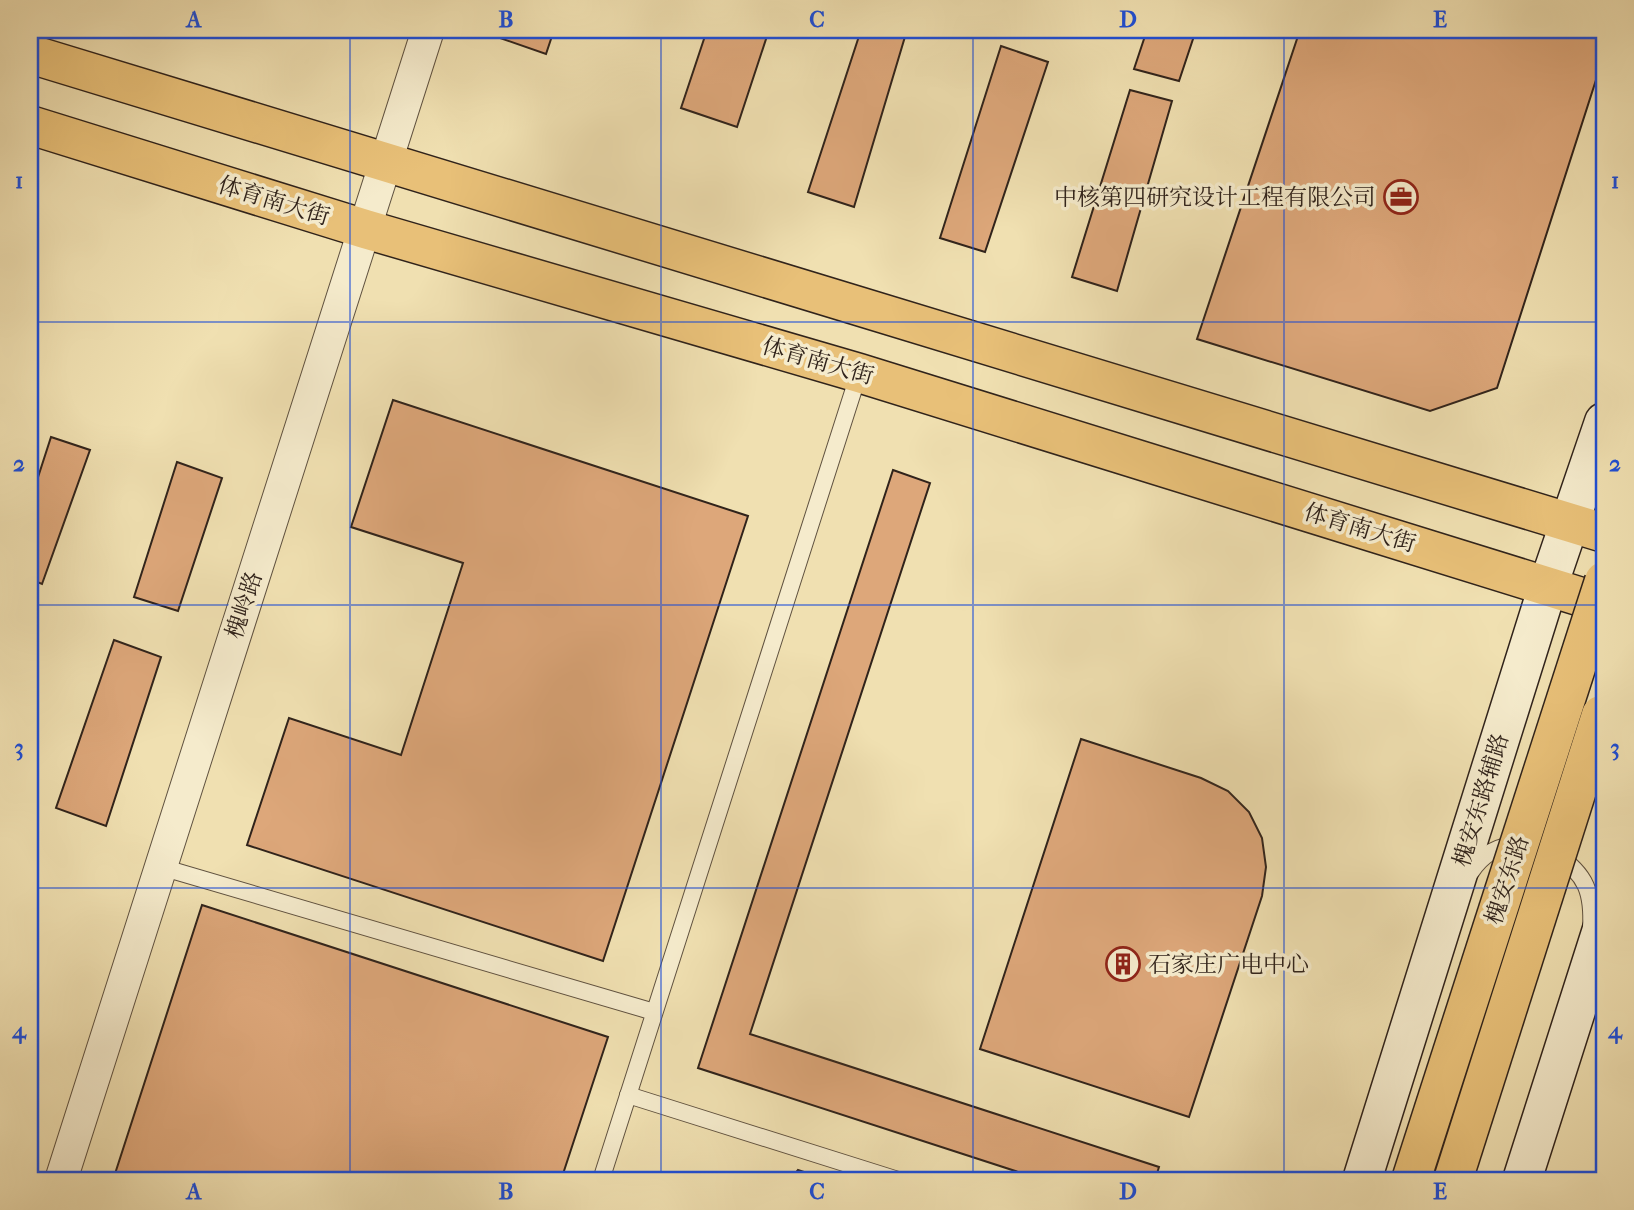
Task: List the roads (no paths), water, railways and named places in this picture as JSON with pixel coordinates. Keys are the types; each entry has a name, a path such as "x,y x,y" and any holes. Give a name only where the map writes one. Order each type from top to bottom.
{"main road":[{"path":"30,54 385,164 1588,527"},
{"name":"体育南大街","path":"30,125 365,229 859,373 1604,604"},
{"name":"槐安东路辅路","path":"1362,1180 1548,586 1588,527 1604,422"},
{"name":"槐安东路","path":"1411,1180 1604,581"},
{"name":"槐安东路","path":"1453,1180 1601,715"},
{"path":"1522,1180 1604,923"}],"street":[{"name":"槐岭路","path":"61,1180 428,30"}],"lane":[{"path":"601,1180 859,373"},
{"path":"1445,914 1478,861 1503,845 1539,844 1572,865 1592,900 1589,970"},
{"path":"161,867 654,1012"},
{"path":"628,1094 898,1180"}],"place":[{"name":"中核第四研究设计工程有限公司","path":"1401,197"},
{"name":"石家庄广电中心","path":"1123,964"}]}
